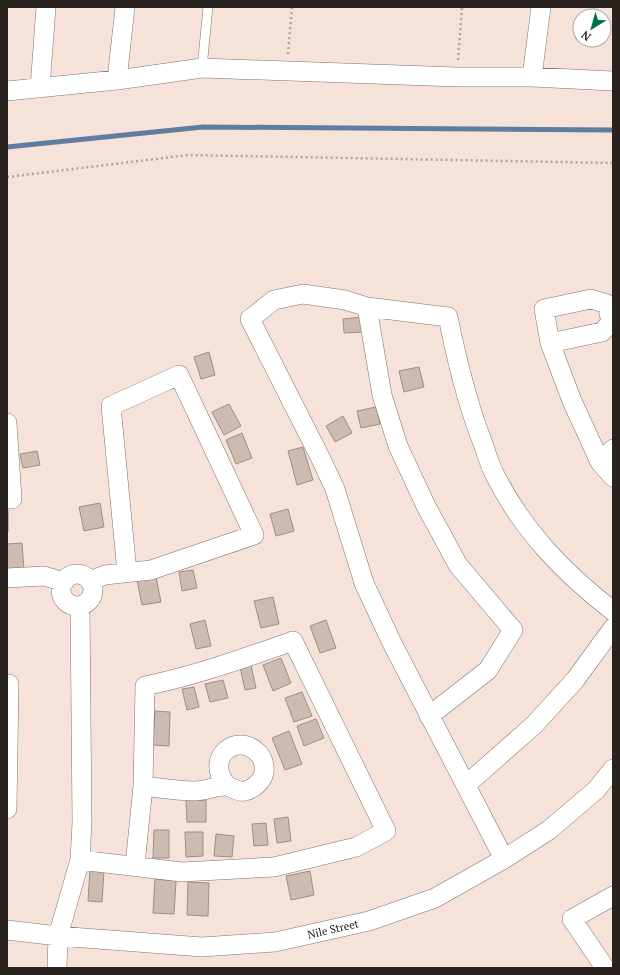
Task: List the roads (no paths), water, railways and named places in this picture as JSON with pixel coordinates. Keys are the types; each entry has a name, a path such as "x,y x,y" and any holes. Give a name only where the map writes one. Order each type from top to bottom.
{"street":[{"path":"40,88 46,7"},
{"path":"117,80 124,7"},
{"path":"532,77 540,7"},
{"path":"7,91 117,80 202,68 457,77 532,77 613,81"},
{"path":"504,860 467,784 429,716 364,583 335,489 320,456 250,319 274,300 303,294 345,300 367,307 448,317 460,375 471,412 495,477 524,524 548,554 582,587 613,611"},
{"path":"367,307 382,395 398,446 426,506 458,565 513,630 488,670 429,716"},
{"path":"550,343 572,401 607,456 613,477"},
{"path":"90,581 105,576 127,572 152,570 254,535 179,375 110,406 127,572"},
{"path":"7,422 12,499 7,499"},
{"path":"77,574 84,576 90,581 93,588 92,596 87,603 80,606 71,605 64,599 61,590 64,582 69,576 77,574"},
{"path":"7,578 44,576 64,582"},
{"path":"57,968 58,936 80,860 82,823 80,606"},
{"path":"467,784 534,725 575,680 613,628"},
{"path":"80,860 135,865 182,872 274,867 356,847 386,831 292,640 212,670 186,678 144,686 143,786 135,865"},
{"path":"7,809 8,684"},
{"name":"Nile Street","path":"7,930 58,936 202,948 275,942 369,921 435,898 504,860 549,830 596,790 613,769"},
{"path":"143,786 195,791 227,786"},
{"path":"605,968 572,919 613,896"}],"lane":[{"path":"202,68 208,7"}],"waterway":[{"path":"7,147 203,127 613,130"}]}
